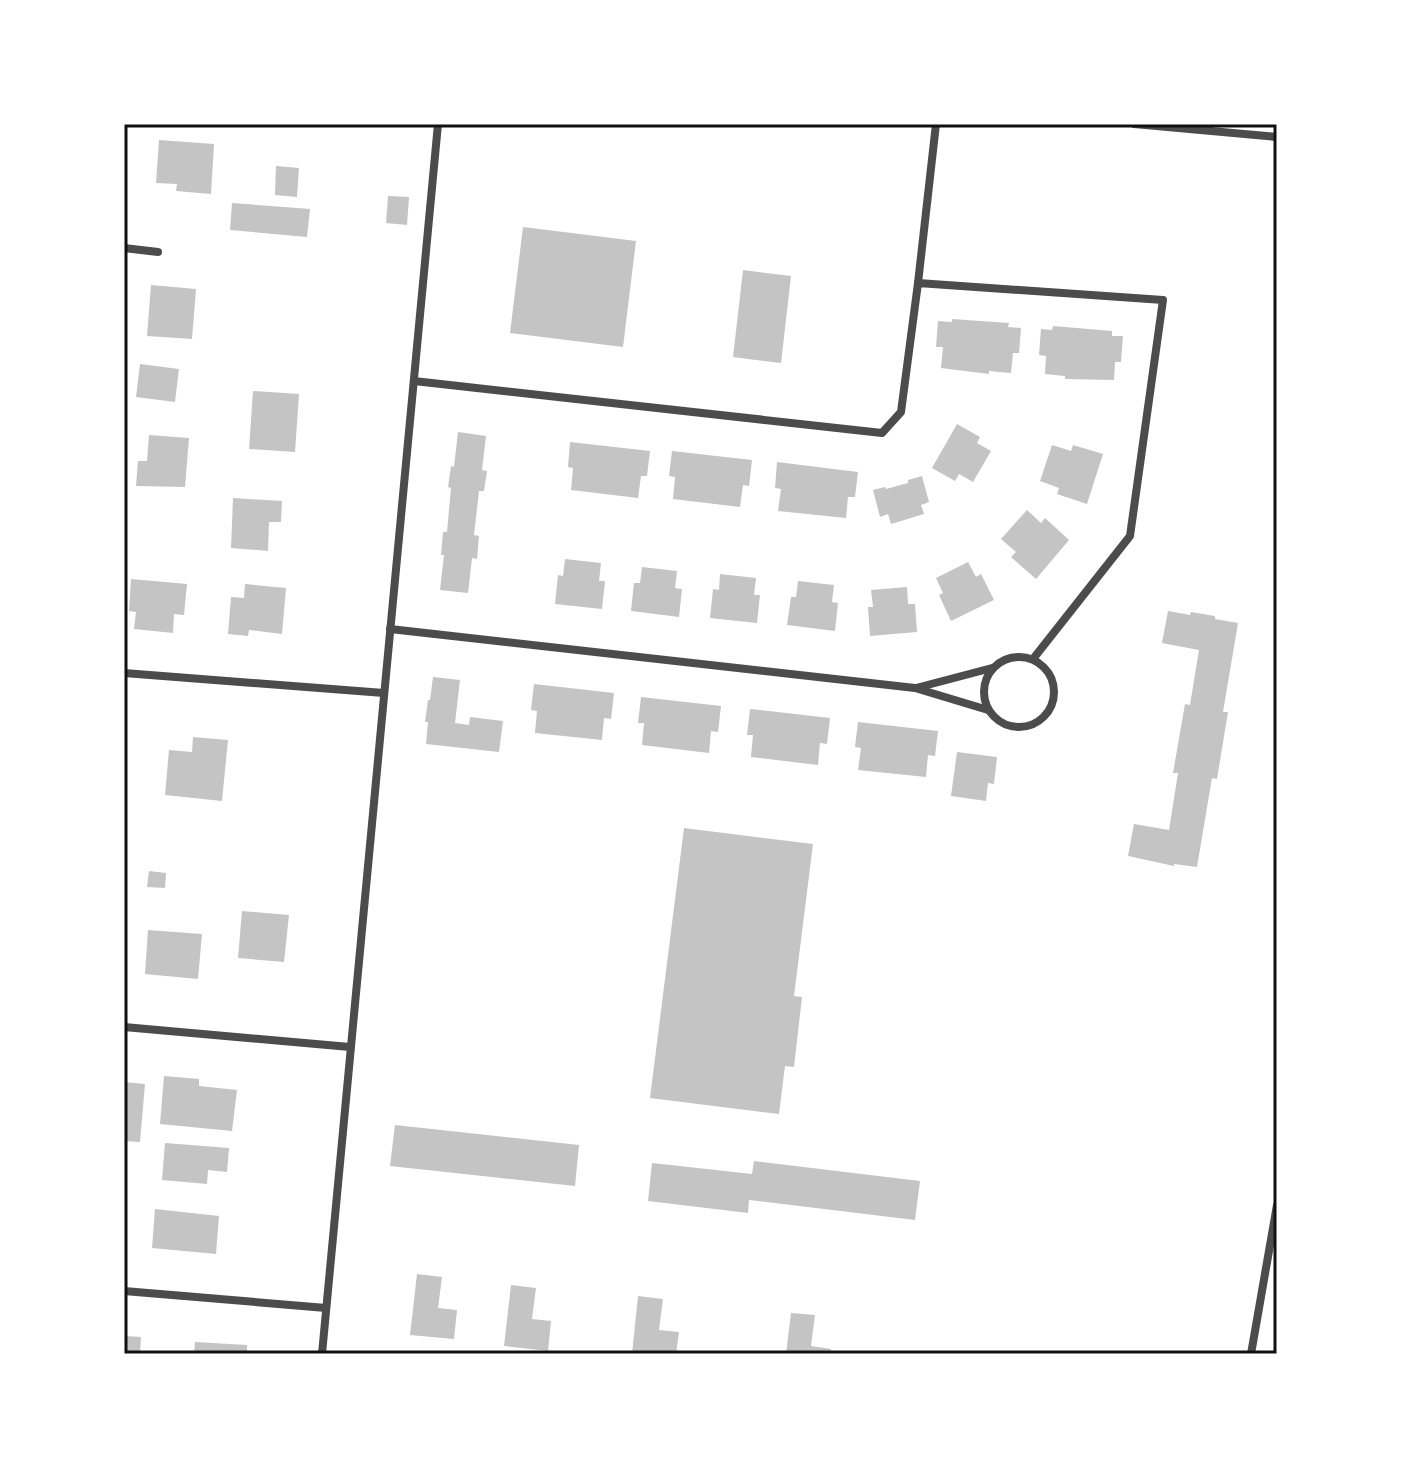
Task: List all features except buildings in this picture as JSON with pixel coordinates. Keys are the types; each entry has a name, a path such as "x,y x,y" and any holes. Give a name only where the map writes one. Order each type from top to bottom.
{"street":[{"path":"322,1354 438,124"},
{"path":"414,381 882,433 901,412 936,124"},
{"path":"1134,124 1277,137"},
{"path":"124,248 158,252"},
{"path":"918,283 1163,300 1130,536 1033,659"},
{"path":"390,629 915,688 988,710"},
{"path":"1023,656 1033,659 1050,674 1054,685 1052,707 1037,723 1027,727 1004,725 988,710 983,688 986,678 1001,661 1023,656"},
{"path":"915,688 992,668"},
{"path":"124,673 384,693"},
{"path":"124,1027 350,1047"},
{"path":"1251,1354 1277,1205"},
{"path":"124,1291 326,1308"}]}
